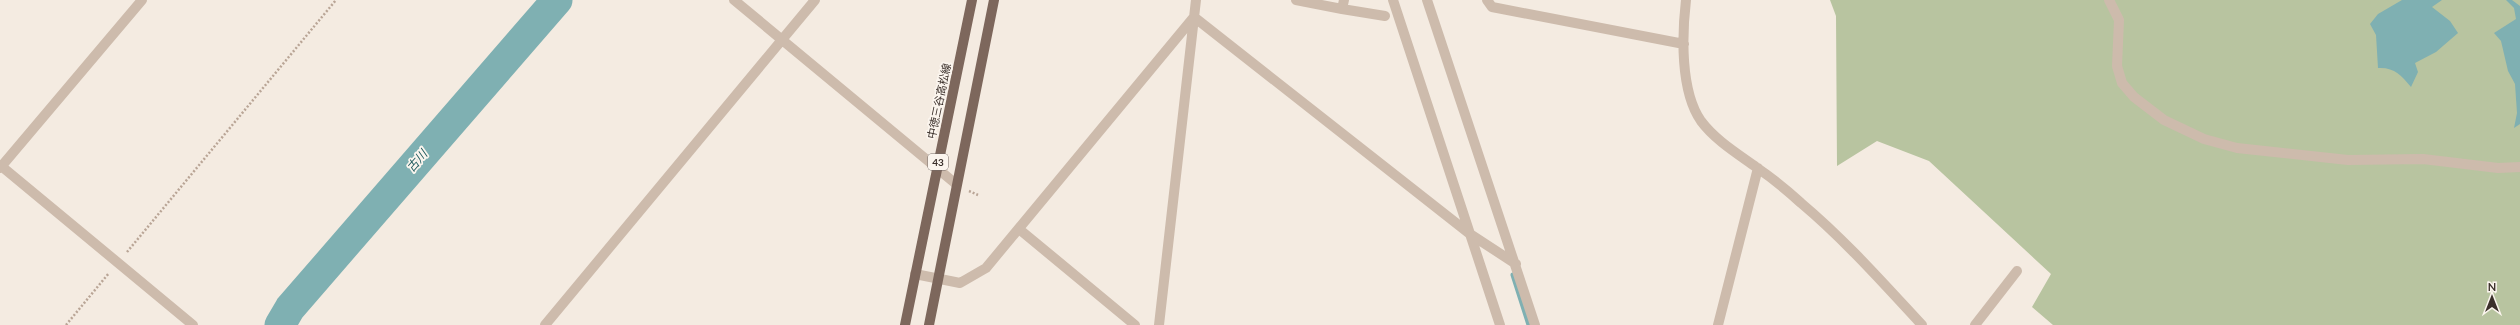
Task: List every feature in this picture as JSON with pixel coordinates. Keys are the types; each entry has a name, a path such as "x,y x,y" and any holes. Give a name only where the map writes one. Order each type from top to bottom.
{"main road":[{"name":"中徳三谷高松線","path":"905,325 972,0"},
{"name":"43","path":"929,325 994,0"}],"street":[{"path":"142,0 0,167 118,262 192,325"},
{"path":"734,0 956,184"},
{"path":"545,325 815,0"},
{"path":"1159,325 1196,0"},
{"path":"1296,0 1343,4 1385,16"},
{"path":"1393,0 1500,325"},
{"path":"1427,0 1516,264 1535,325"},
{"path":"1487,0 1492,7 1684,44"},
{"path":"1686,0 1683,25 1690,98 1701,121 1729,148 1758,168 1832,228 1922,325"},
{"path":"2109,0 2119,20 2116,59 2122,83 2134,97 2164,120 2204,139 2237,148 2348,160 2423,159 2498,168 2520,167"},
{"path":"915,274 960,283 986,268 1194,17"},
{"path":"1194,17 1470,234 1516,264"},
{"path":"1718,325 1758,168"},
{"path":"1019,229 1136,325"},
{"path":"1975,325 2017,271"}],"path":[{"path":"66,325 336,0"}],"green space":[{"path":"1830,0 2520,0 2520,325 2053,325 2032,307 2051,274 1929,161 1877,141 1837,166 1836,16"}],"water":[{"path":"2402,0 2442,0 2432,7 2450,21 2458,33 2436,52 2415,63 2418,72 2411,87 2393,70 2378,68 2376,35 2370,24 2378,14"},
{"path":"2506,0 2512,0 2520,6 2520,124 2514,128 2517,113 2515,84 2508,71 2501,41 2494,33 2516,19 2514,8"}],"waterway":[{"name":"古川","path":"280,325 290,308 557,0"},
{"path":"1513,275 1529,325"}]}
